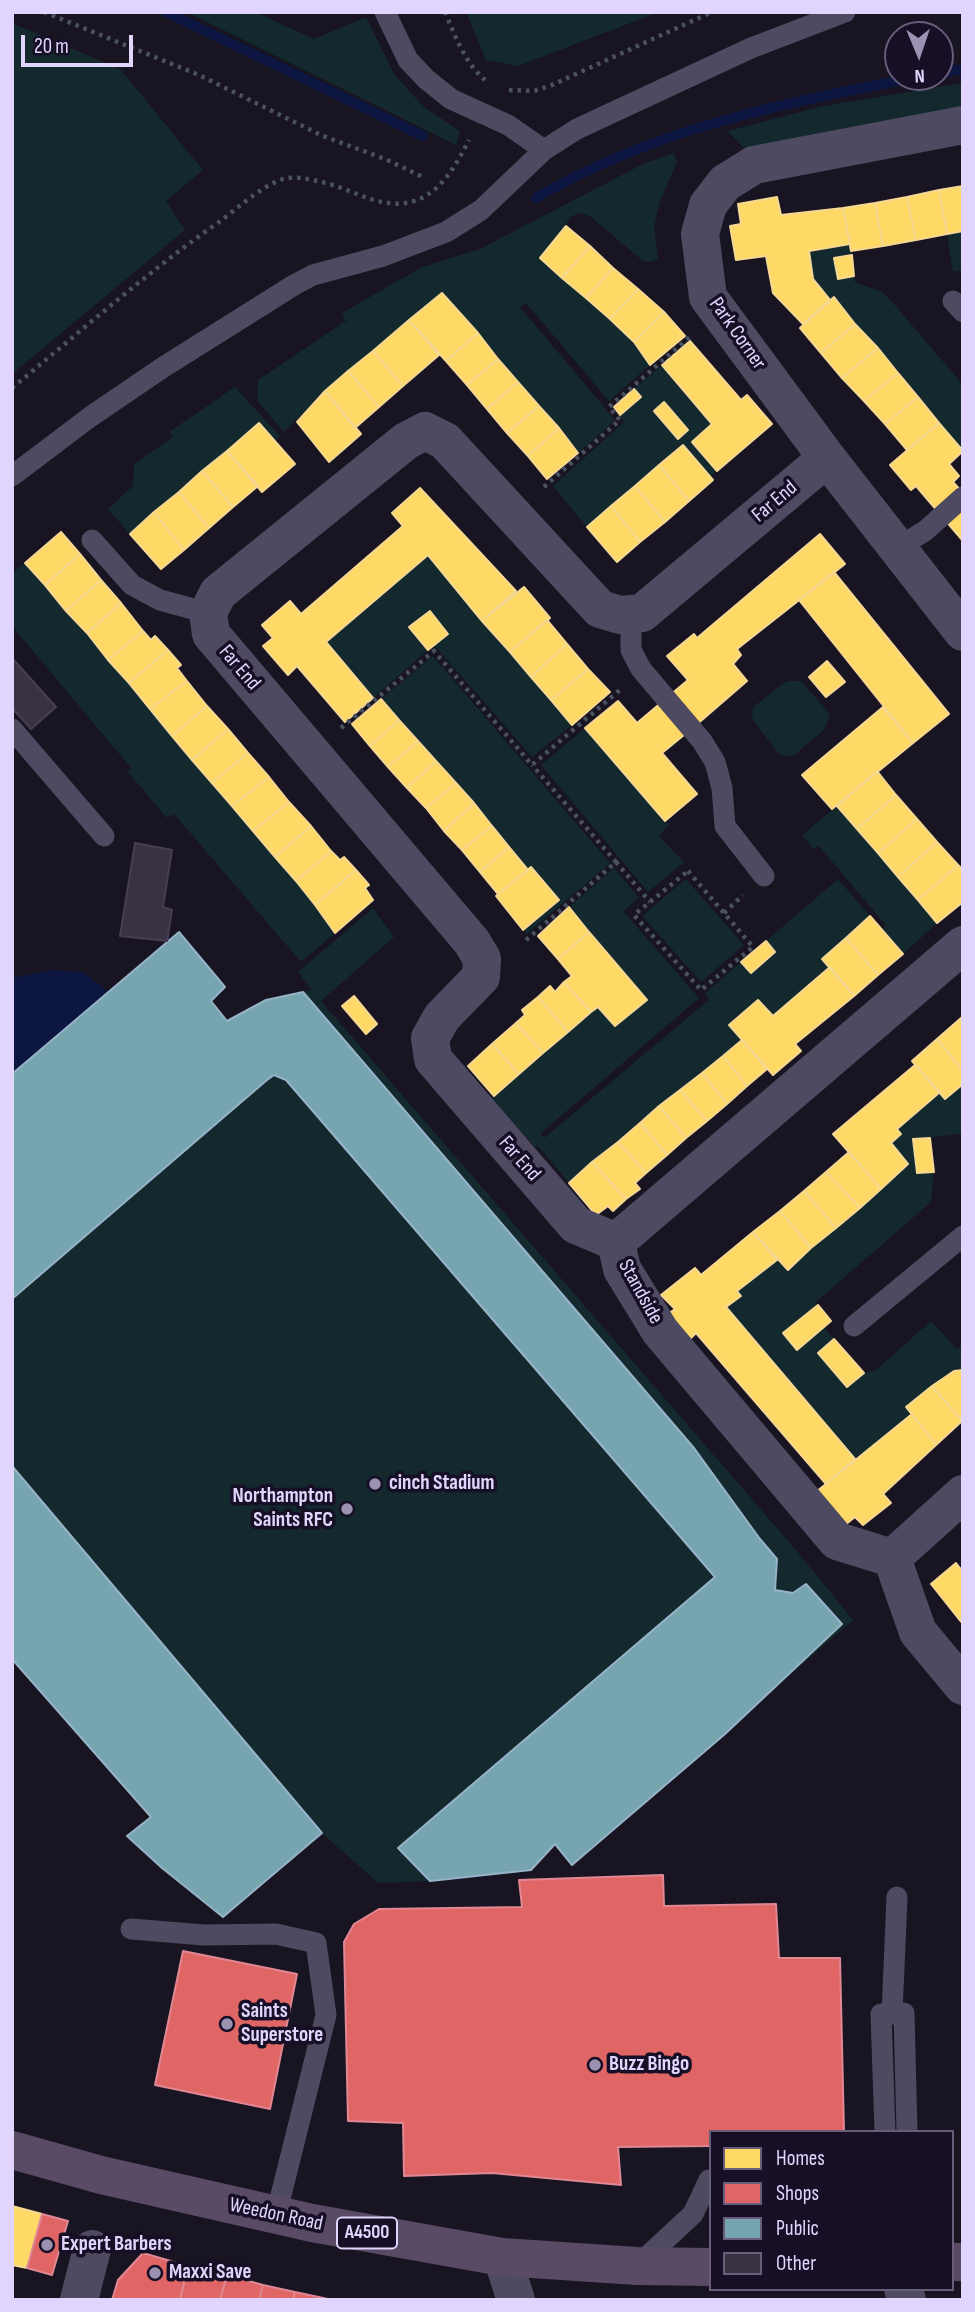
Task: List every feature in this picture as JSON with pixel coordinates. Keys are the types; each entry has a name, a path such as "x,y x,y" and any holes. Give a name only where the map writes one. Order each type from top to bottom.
{"main road":[{"name":"Weedon Road","path":"12,2150 101,2175 276,2215 502,2257 636,2266 709,2267"}],"street":[{"name":"Park Corner","path":"963,125 754,165 725,183 708,205 700,234 708,297 827,458 963,632"},
{"path":"208,613 218,593 406,441 425,431 446,440 600,609 620,615 631,614"},
{"name":"Far End","path":"631,614 642,613 827,458"},
{"name":"Far End","path":"208,613 211,634 472,942 482,959 481,977 442,1017 430,1038 433,1059 576,1225 616,1242"},
{"name":"Standside","path":"892,1558 837,1541 660,1331 621,1269 616,1242 963,945"},
{"path":"963,1494 892,1558 918,1632 963,1686"},
{"path":"79,2300 92,2249"},
{"path":"502,2257 516,2300"}],"lane":[{"path":"385,12 408,60 426,79 452,99 508,125 544,150"},
{"path":"12,476 90,417 162,368 294,285 335,267 383,256 433,237 481,210 544,150 587,124 726,59 845,12"},
{"path":"897,548 925,531 963,497"},
{"path":"92,540 132,585 160,600 208,613"},
{"path":"631,614 631,649 641,669 702,741 715,762 722,789 725,826 764,876"},
{"path":"12,729 104,836"},
{"path":"854,1326 963,1236"},
{"path":"892,2014 897,1897"},
{"path":"131,1929 204,1935 276,1934 316,1942 326,2015 276,2215"},
{"path":"885,2130 881,2014 904,2013 907,2130"},
{"path":"636,2266 702,2214 709,2180"}],"path":[{"path":"44,12 199,75 323,136 385,159 423,177"},
{"path":"445,12 465,55 480,76 491,85"},
{"path":"502,88 534,91 552,85 712,12"},
{"path":"12,388 172,255 281,180 302,177 333,184 387,203 410,202 425,197 440,186 455,169 473,134"},
{"path":"544,487 620,420 609,407 698,330"},
{"path":"341,729 434,651 650,902"},
{"path":"532,765 616,694 641,669"},
{"path":"526,940 616,862"},
{"path":"688,871 753,947 701,990 634,915 650,902 688,871"}],"green space":[{"path":"187,12 255,12 314,39 366,17 394,74 423,106 460,131 456,145"},
{"path":"466,12 659,12 518,66 486,60"},
{"path":"12,23 120,69 203,170 166,201 185,230 12,374"},
{"path":"963,83 963,111 749,153 728,131 823,106 914,91 954,91 954,84"},
{"path":"674,153 677,162 660,201 654,226 658,258 652,262 643,261 591,217 581,213 572,216 540,258 612,322 650,365 609,401 526,303 520,307 615,420 578,453 442,293 325,391 284,432 257,400 258,380 346,321 342,313 422,267 480,249 643,164"},
{"path":"963,231 963,270 953,272 947,234"},
{"path":"850,244 852,255 834,258 838,279 854,276 855,282 888,297 963,385 963,451 835,298 830,300 813,279 809,251"},
{"path":"662,365 712,424 717,471 710,477 683,446 587,527 553,486 624,422 620,415 641,397 634,389"},
{"path":"235,387 280,436 275,441 259,423 130,534 108,509 133,486 134,464 173,437 169,432"},
{"path":"428,555 572,725 532,757 434,645 448,633 430,611 410,628 428,650 373,698 326,642"},
{"path":"25,563 296,881 335,933 301,962 174,814 167,818 127,771 131,768 12,626 12,573"},
{"path":"433,656 610,863 527,934 523,930 559,899 531,868 528,870 474,803 381,699"},
{"path":"787,681 801,681 830,714 824,730 793,756 780,755 752,719 753,707"},
{"path":"585,728 669,825 659,836 684,862 648,892 541,765"},
{"path":"837,806 937,923 903,954 882,930 886,925 819,846 813,849 802,835"},
{"path":"614,868 639,898 623,911 699,998 541,1133 544,1138 709,1000 705,993 741,962 751,973 775,952 766,941 838,879 870,916 822,959 830,967 773,1016 758,1000 729,1024 742,1040 658,1106 569,1183 537,1145 535,1147 491,1099 598,1007 615,1026 647,1000 569,907"},
{"path":"686,879 744,945 701,982 642,916"},
{"name":"cinch Stadium","path":"373,908 394,937 321,1001 796,1550 853,1620 572,1865 555,1844 531,1870 430,1881 378,1883 322,1833 223,1917 127,1836 151,1817 12,1659 12,1074 179,932 225,987 211,1001 227,1020 266,1000 312,990 298,972"},
{"path":"963,1084 963,1133 913,1140 917,1173 934,1172 931,1202 816,1302 818,1305 783,1333 797,1350 824,1327 834,1339 818,1353 848,1387 864,1373 875,1371 931,1321 957,1349 963,1344 963,1370 954,1371 907,1407 912,1414 855,1459 726,1307 741,1296 737,1291 777,1260 788,1270 908,1165 891,1143 901,1134 897,1129 940,1092"}],"shaded area":[{"path":"52,970 83,972 109,992 12,1074 12,978"}],"building: Homes":[{"path":"963,186 963,231 947,234 939,190"},
{"path":"939,190 947,234 916,240 907,197"},
{"path":"777,197 781,215 843,208 850,244 809,251 813,279 830,300 803,324 773,293 766,256 736,260 730,226 741,224 738,204"},
{"path":"907,197 916,240 883,246 875,203"},
{"path":"875,203 883,246 851,251 843,208"},
{"path":"566,226 590,246 562,278 540,258"},
{"path":"590,246 613,268 586,298 562,278"},
{"path":"852,255 854,276 838,279 834,258"},
{"path":"613,268 638,289 610,319 586,298"},
{"path":"638,289 664,312 634,342 610,319"},
{"path":"442,293 478,333 446,361 409,320"},
{"path":"834,297 855,324 821,353 800,328"},
{"path":"664,312 685,336 650,365 634,342"},
{"path":"409,320 439,355 403,386 373,351"},
{"path":"855,324 878,348 842,378 821,353"},
{"path":"478,333 498,359 467,385 446,361"},
{"path":"690,341 741,400 747,395 772,424 717,471 692,442 712,424 662,365"},
{"path":"878,348 898,373 864,401 842,378"},
{"path":"373,351 403,386 379,407 348,371"},
{"path":"498,359 518,382 487,409 467,385"},
{"path":"348,371 379,407 355,428 325,391"},
{"path":"898,373 918,397 885,424 864,401"},
{"path":"518,382 539,406 507,433 487,409"},
{"path":"634,389 641,397 620,415 614,407"},
{"path":"325,391 361,434 329,462 297,422"},
{"path":"918,397 939,423 907,450 885,424"},
{"path":"664,402 688,430 678,439 654,411"},
{"path":"539,406 559,428 528,456 507,433"},
{"path":"259,423 295,464 262,492 227,451"},
{"path":"939,423 963,451 949,464 959,476 953,482 963,493 963,541 916,486 911,490 890,465"},
{"path":"559,428 578,453 547,479 528,456"},
{"path":"683,445 713,480 689,501 659,465"},
{"path":"227,451 258,486 233,507 202,471"},
{"path":"659,465 689,501 665,522 635,486"},
{"path":"202,471 233,507 209,528 179,492"},
{"path":"635,486 665,522 640,542 611,506"},
{"path":"420,488 516,591 482,621 428,555 326,642 373,698 345,722 297,666 288,675 263,646 273,638 262,625 290,601 301,614 403,526 392,513"},
{"path":"179,492 209,528 184,550 154,512"},
{"path":"611,506 640,542 617,562 587,527"},
{"path":"154,512 184,550 161,569 130,534"},
{"path":"61,532 80,554 45,585 25,563"},
{"path":"820,534 845,564 737,649 741,655 733,664 747,681 695,726 669,696 688,680 667,656 694,634 697,638"},
{"path":"80,554 101,580 66,611 45,585"},
{"path":"834,572 949,714 913,743 799,600"},
{"path":"101,580 121,603 87,633 66,611"},
{"path":"524,587 550,618 510,652 482,621"},
{"path":"121,603 143,631 108,660 87,633"},
{"path":"430,611 448,634 428,650 409,627"},
{"path":"547,620 567,644 531,677 510,652"},
{"path":"143,631 151,640 155,636 168,650 129,683 108,660"},
{"path":"567,644 588,669 551,700 531,677"},
{"path":"168,650 181,665 177,668 187,681 150,709 129,683"},
{"path":"827,661 845,682 826,697 809,677"},
{"path":"588,669 610,692 572,725 551,700"},
{"path":"187,681 207,706 172,736 150,709"},
{"path":"669,696 695,726 662,753 697,794 665,821 585,728 618,701 637,723"},
{"path":"381,699 399,720 370,746 352,724"},
{"path":"207,706 228,729 192,760 172,736"},
{"path":"883,707 913,743 832,809 802,775"},
{"path":"399,720 418,741 388,767 370,746"},
{"path":"228,729 248,753 212,783 192,760"},
{"path":"418,741 436,761 407,788 388,767"},
{"path":"248,753 269,777 232,806 212,783"},
{"path":"436,761 456,783 426,808 407,788"},
{"path":"877,771 896,795 857,829 837,806"},
{"path":"269,777 289,802 253,831 232,806"},
{"path":"456,783 474,803 444,831 426,808"},
{"path":"896,795 917,819 878,853 857,829"},
{"path":"289,802 311,826 275,857 253,831"},
{"path":"474,803 492,826 462,850 444,831"},
{"path":"917,819 937,842 898,877 878,853"},
{"path":"311,826 331,851 296,881 275,857"},
{"path":"492,826 509,847 480,872 462,850"},
{"path":"937,842 958,865 918,900 898,877"},
{"path":"509,847 528,870 498,894 480,872"},
{"path":"331,851 340,860 344,857 356,870 315,905 296,881"},
{"path":"958,865 963,870 963,902 937,923 918,900"},
{"path":"531,867 559,900 523,930 496,896"},
{"path":"356,870 369,885 365,888 373,900 335,933 315,905"},
{"path":"569,907 589,932 558,959 538,936"},
{"path":"870,916 903,954 878,975 846,938"},
{"path":"589,932 647,1000 615,1026 598,1007 591,1012 564,982 572,976 558,959"},
{"path":"846,938 878,975 854,996 822,959"},
{"path":"766,941 775,952 751,973 741,962"},
{"path":"830,967 854,996 795,1044 801,1051 773,1075 729,1025 758,1000 773,1016"},
{"path":"564,982 591,1012 568,1032 538,997 550,986 555,992"},
{"path":"354,996 377,1024 366,1034 342,1006"},
{"path":"538,997 568,1032 543,1053 516,1023 525,1015 522,1010"},
{"path":"961,1018 963,1020 963,1071 937,1039"},
{"path":"516,1023 543,1053 519,1074 492,1044"},
{"path":"937,1039 963,1071 963,1084 945,1099 912,1061"},
{"path":"742,1040 767,1069 747,1086 723,1056"},
{"path":"492,1044 519,1074 494,1096 468,1066"},
{"path":"723,1056 747,1086 727,1104 702,1073"},
{"path":"915,1065 940,1092 897,1129 901,1134 891,1143 908,1164 881,1189 833,1134"},
{"path":"702,1073 727,1104 707,1121 680,1090"},
{"path":"680,1090 707,1121 686,1138 659,1106"},
{"path":"659,1106 686,1138 667,1155 640,1123"},
{"path":"640,1123 667,1155 646,1173 618,1142"},
{"path":"930,1138 934,1172 917,1173 913,1139"},
{"path":"618,1142 646,1173 635,1183 640,1189 626,1199 592,1162"},
{"path":"849,1152 881,1189 860,1208 826,1172"},
{"path":"592,1162 626,1199 613,1211 608,1206 596,1215 569,1183"},
{"path":"826,1172 860,1208 836,1228 804,1191"},
{"path":"804,1191 836,1228 811,1248 780,1211"},
{"path":"780,1211 811,1248 788,1270 753,1232"},
{"path":"753,1232 777,1260 737,1291 741,1296 726,1307 855,1459 826,1484 696,1333 688,1341 665,1316 675,1309 661,1295 695,1268 701,1275"},
{"path":"818,1305 831,1321 797,1350 783,1333"},
{"path":"834,1339 864,1373 847,1387 818,1353"},
{"path":"963,1370 962,1421 932,1386 954,1371"},
{"path":"932,1386 962,1421 936,1445 906,1407"},
{"path":"912,1414 936,1445 883,1494 891,1503 863,1525 855,1517 845,1525 816,1492"},
{"path":"956,1563 963,1572 962,1623 931,1584"},
{"path":"12,2206 42,2214 27,2268 12,2265"}],"building: Shops":[{"name":"Buzz Bingo","path":"663,1875 664,1906 776,1904 779,1958 840,1958 844,2130 709,2130 709,2146 618,2147 621,2185 492,2173 404,2176 403,2123 348,2121 344,1942 354,1924 379,1909 522,1907 519,1880"},
{"name":"Saints Superstore","path":"183,1951 297,1974 270,2109 155,2085"},
{"name":"Expert Barbers","path":"42,2214 68,2221 52,2275 27,2268"},
{"name":"Maxxi Save","path":"143,2253 188,2266 180,2300 112,2300 118,2280"},
{"path":"188,2266 227,2275 220,2300 180,2300"},
{"path":"227,2275 263,2285 259,2300 220,2300"},
{"path":"263,2285 295,2292 293,2300 259,2300"},
{"path":"295,2292 328,2299 328,2300 293,2300"}],"building: Public":[{"path":"179,932 225,987 211,1001 227,1021 266,1000 303,992 694,1448 777,1559 775,1590 793,1593 806,1584 842,1624 725,1734 572,1865 555,1844 531,1870 430,1881 398,1848 715,1577 286,1080 274,1075 267,1080 12,1299 12,1074"},
{"path":"12,1466 322,1833 223,1917 127,1836 151,1817 12,1659"}],"building: Other":[{"path":"12,658 56,707 31,729 12,708"},
{"path":"135,843 172,850 163,907 172,910 167,941 120,936"}],"waterway":[{"path":"166,12 423,136"},
{"path":"954,71 963,69"},
{"path":"536,198 580,174 674,136 771,108 884,84"}],"place":[{"name":"cinch Stadium","path":"375,1484"},
{"name":"Northampton Saints RFC","path":"347,1509"},
{"name":"Saints Superstore","path":"227,2024"},
{"name":"Buzz Bingo","path":"595,2065"},
{"name":"Expert Barbers","path":"47,2245"},
{"name":"Maxxi Save","path":"155,2273"}]}
